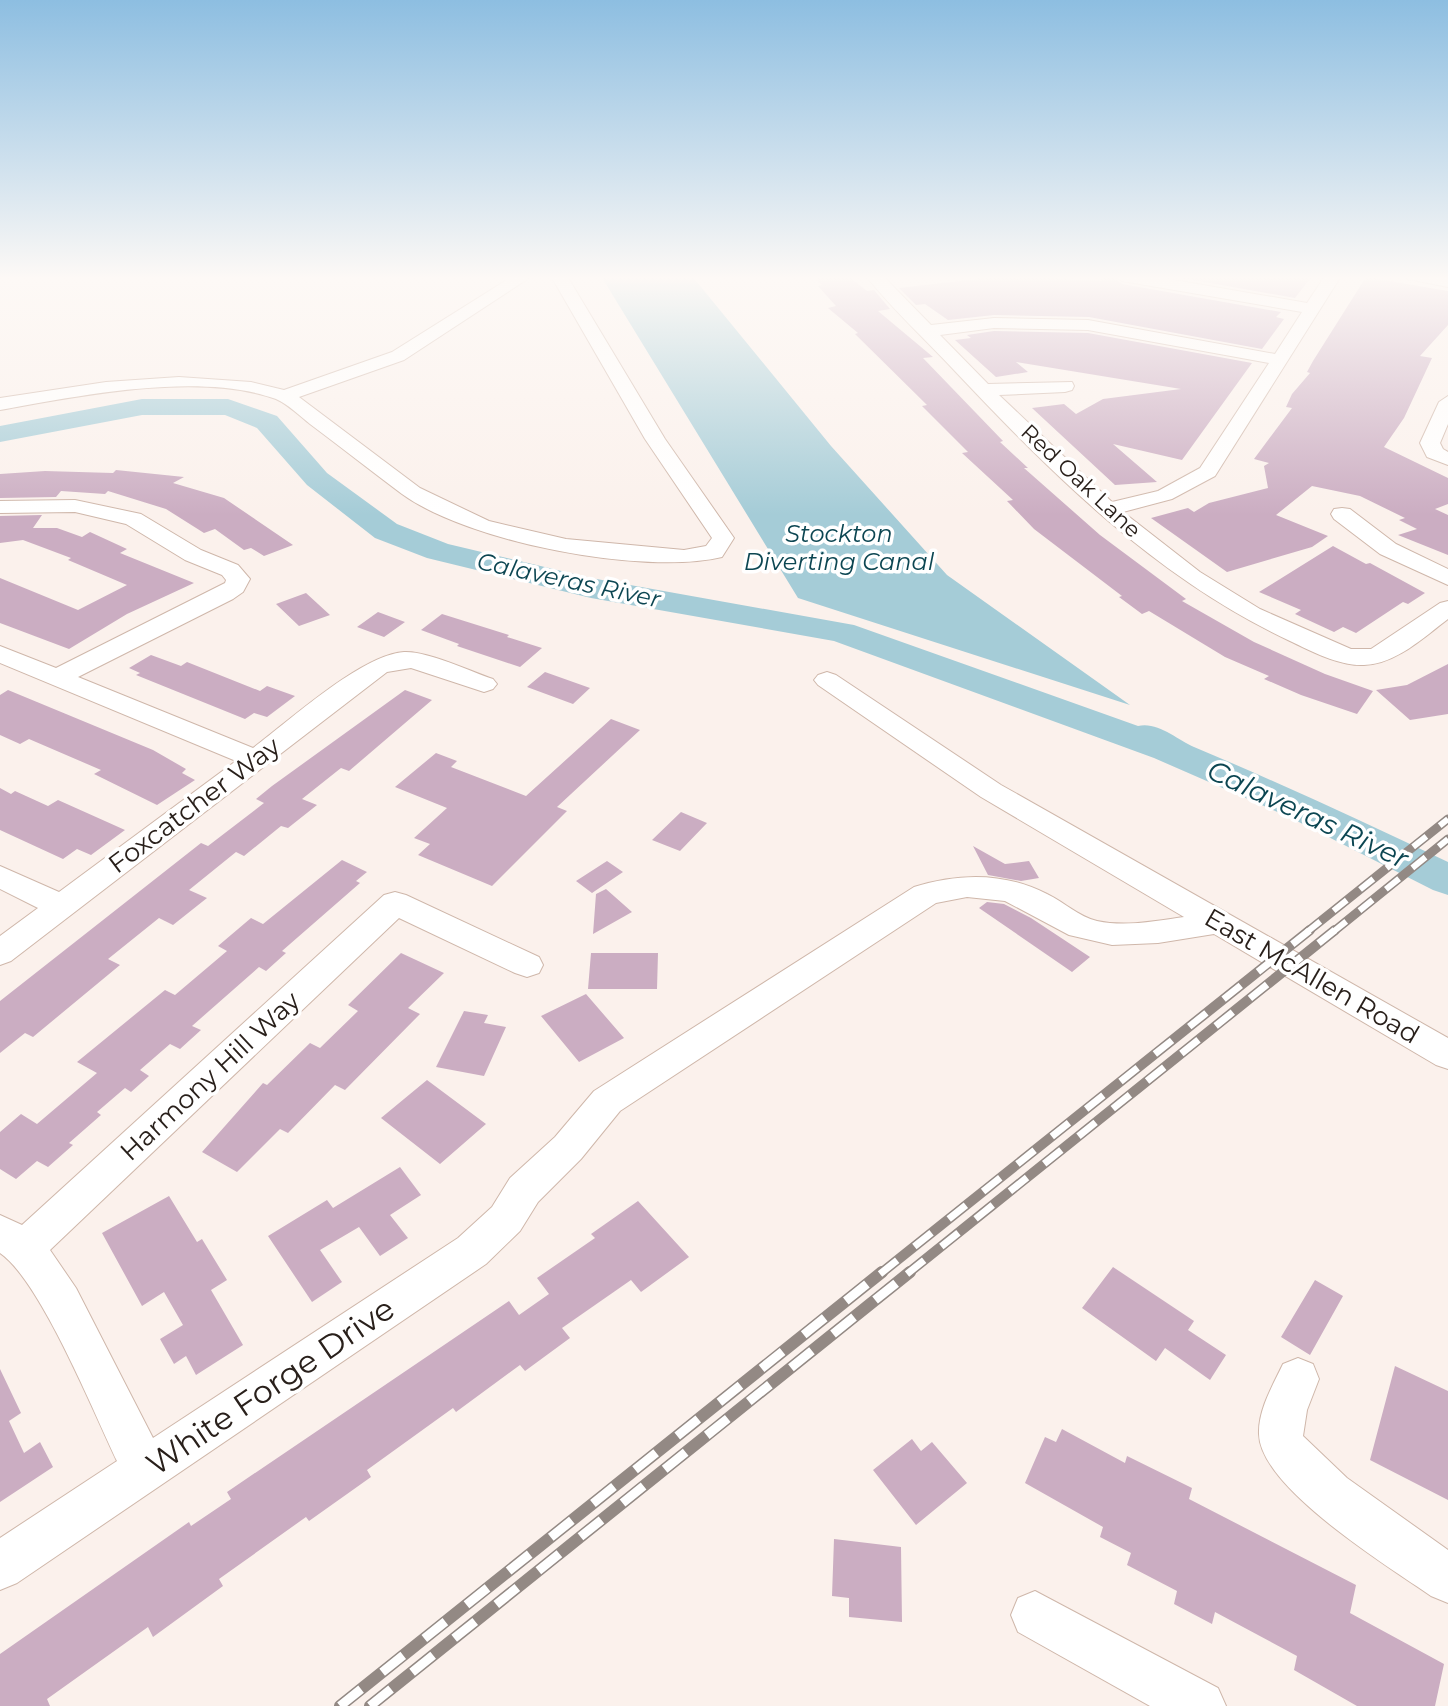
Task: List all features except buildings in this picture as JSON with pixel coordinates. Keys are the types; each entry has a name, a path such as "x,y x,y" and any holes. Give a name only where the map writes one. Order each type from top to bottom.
{"street":[{"path":"285,396 399,356"},
{"path":"0,404 116,388 228,383 285,396 413,492 482,526 566,546 684,557 714,552 723,538 655,439 606,356"},
{"name":"Red Oak Lane","path":"952,356 1106,510 1172,562 1245,610 1300,638 1364,658 1381,653 1448,608"},
{"path":"1257,356 1281,360"},
{"path":"1106,510 1165,495 1208,472 1284,356"},
{"path":"986,390 1065,386"},
{"path":"1448,402 1430,443 1434,453 1448,459"},
{"path":"0,507 75,506 133,519 193,555 230,570 238,579 235,587 225,594 57,677"},
{"path":"1342,514 1388,549 1448,578"},
{"path":"0,654 256,759"},
{"name":"Foxcatcher Way","path":"0,953 368,673 391,662 414,661 484,684"},
{"name":"East McAllen Road","path":"827,680 991,791 1448,1055"},
{"path":"0,876 61,906"},
{"name":"White Forge Drive","path":"0,1566 472,1251 506,1219 524,1190 568,1148 607,1101 925,895 958,885 1002,891 1038,902 1085,928 1112,934 1219,922"},
{"name":"Harmony Hill Way","path":"12,1240 395,903 527,965"},
{"path":"12,1240 61,1301 145,1470"},
{"path":"1298,1379 1282,1420 1282,1445 1301,1467 1348,1509 1448,1579"},
{"path":"1035,1615 1200,1706"}],"water":[{"name":"Stockton Diverting Canal","path":"650,356 757,356 831,446 947,575 1130,705 798,598"}],"waterway":[{"name":"Calaveras River","path":"0,434 142,407 228,407 267,422 317,479 386,531 438,551 591,588 842,632 1168,750"},
{"name":"Calaveras River","path":"1144,736 1168,750"},
{"name":"Calaveras River","path":"1168,750 1303,808 1448,880"}],"railway":[{"path":"1307,932 1448,819"},
{"path":"1333,932 1448,839"},
{"path":"880,1274 1310,930"},
{"path":"907,1274 1335,930"},
{"path":"340,1706 882,1272"},
{"path":"370,1706 910,1272"}]}
